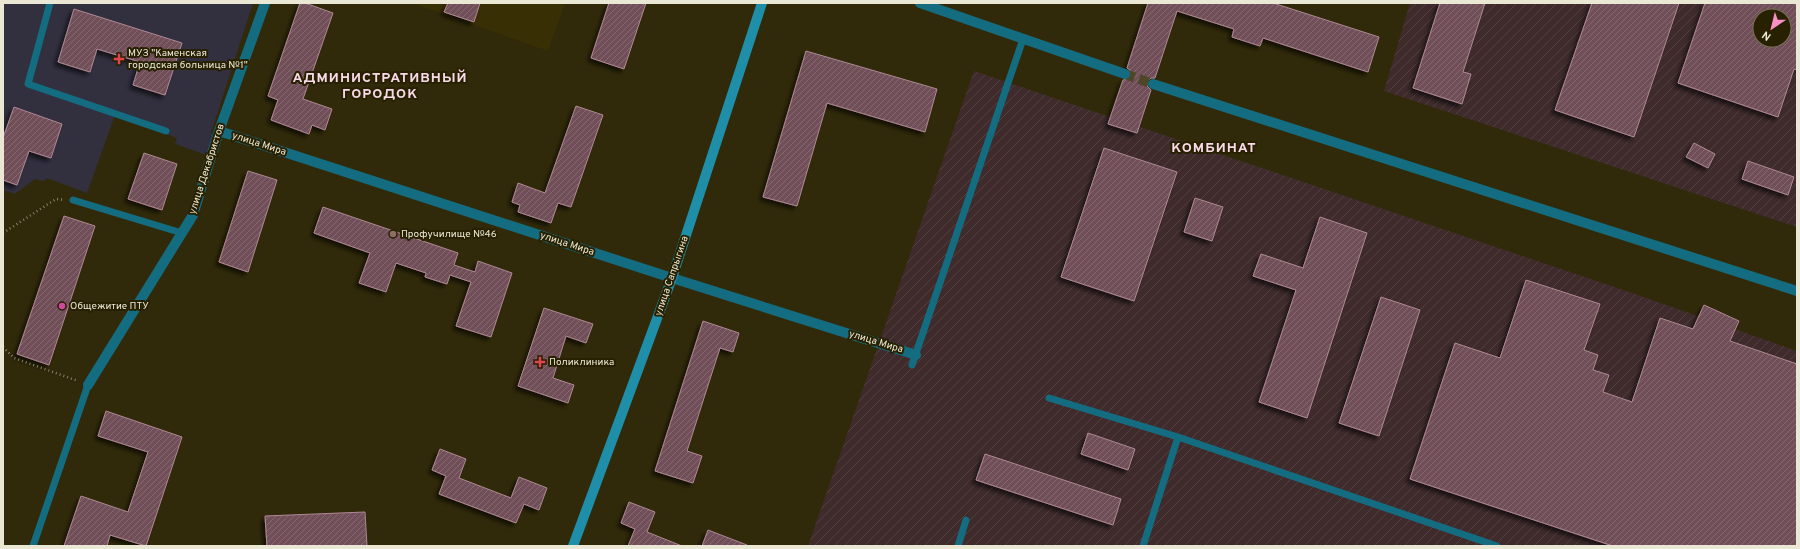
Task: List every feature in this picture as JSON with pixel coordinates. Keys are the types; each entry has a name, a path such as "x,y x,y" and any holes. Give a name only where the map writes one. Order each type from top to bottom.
{"street":[{"name":"улица Декабристов","path":"88,385 193,215 220,131 265,3"},
{"name":"улица Сапрыгина","path":"573,546 672,278 762,3"},
{"path":"920,3 1125,74"},
{"path":"1153,84 1797,291"},
{"name":"улица Мира","path":"220,131 672,278 914,360"}],"lane":[{"path":"50,3 28,84 166,131"},
{"path":"914,360 1023,39"},
{"path":"73,200 182,232"},
{"path":"33,546 88,385"},
{"path":"1049,398 1178,437 1496,546"},
{"path":"1143,546 1178,437"},
{"path":"958,546 966,520"}],"path":[{"path":"3,233 56,199 73,200"},
{"path":"3,347 14,358 88,385"}],"shaded area":[{"name":"МУЗ \"Каменская городская больница №1\"","path":"3,3 253,3 211,133 217,137 209,156 175,144 177,138 115,115 87,193 47,178 44,181 35,179 15,194 3,190"},
{"path":"412,3 565,3 548,51"},
{"path":"1410,3 1797,3 1797,227 1384,91"},
{"path":"974,71 1635,294 1797,351 1797,546 808,546"}],"building":[{"path":"300,3 305,3 333,13 303,99 332,109 325,130 312,125 309,134 271,120 278,100 268,96"},
{"path":"448,3 480,3 474,22 444,12"},
{"path":"609,3 646,3 624,69 591,58"},
{"path":"1148,3 1273,3 1379,37 1368,72 1263,38 1260,46 1232,37 1234,29 1177,11 1155,78 1151,78 1147,82 1147,86 1151,90 1137,133 1108,124 1123,80 1129,79 1131,76 1130,70 1127,68"},
{"path":"1440,3 1485,3 1463,72 1471,74 1462,104 1413,88"},
{"path":"1592,3 1679,3 1634,137 1555,110"},
{"path":"1705,3 1797,3 1797,70 1794,69 1778,117 1678,83"},
{"path":"74,9 182,43 165,95 133,85 140,62 97,49 90,72 58,62"},
{"path":"806,51 937,89 925,132 827,103 797,206 763,197"},
{"path":"576,106 603,115 571,207 558,203 551,223 518,212 520,205 512,202 518,183 545,193"},
{"path":"14,107 62,124 51,158 29,151 17,185 3,180 3,138"},
{"path":"1694,143 1715,154 1708,168 1686,157"},
{"path":"1104,148 1177,172 1134,301 1061,277"},
{"path":"144,153 177,164 162,210 128,199"},
{"path":"1748,161 1794,177 1788,195 1742,179"},
{"path":"248,171 277,180 248,272 219,262"},
{"path":"1195,198 1223,207 1212,241 1184,232"},
{"path":"323,207 458,253 454,265 475,272 478,261 512,273 491,337 456,326 471,282 450,275 447,284 425,277 426,273 396,263 386,292 359,283 370,253 314,233"},
{"path":"64,216 95,226 49,365 17,354"},
{"path":"1320,217 1367,233 1307,418 1259,402 1296,290 1253,276 1261,254 1303,268"},
{"path":"1526,280 1600,304 1584,350 1598,355 1593,370 1609,375 1603,392 1632,402 1660,318 1693,329 1704,305 1739,321 1730,341 1797,364 1797,546 1613,546 1410,479 1455,343 1500,358"},
{"path":"1381,297 1420,310 1379,436 1339,423"},
{"path":"544,308 593,324 586,343 566,336 553,378 574,385 568,403 518,386"},
{"path":"703,321 739,333 733,352 720,348 687,451 702,456 693,483 655,471"},
{"path":"106,411 182,437 146,546 110,535 107,546 64,546 81,496 128,512 148,452 98,436"},
{"path":"1088,433 1135,449 1128,470 1081,454"},
{"path":"440,449 466,459 459,478 511,498 519,477 547,488 539,510 524,504 516,523 439,494 446,476 432,470"},
{"path":"985,454 1121,499 1113,525 976,480"},
{"path":"629,502 655,512 647,532 682,546 628,546 635,529 621,523"},
{"path":"365,512 367,546 267,546 265,516"},
{"path":"708,530 747,545 747,546 702,546"}],"tunnel":[{"path":"1125,74 1153,84"}],"place":[{"name":"МУЗ \"Каменская городская больница №1\"","path":"119,59"},
{"name":"Профучилище №46","path":"393,234"},
{"name":"Общежитие ПТУ","path":"62,306"},
{"name":"Поликлиника","path":"540,362"}],"district":[{"name":"АДМИНИСТРАТИВНЫЙ ГОРОДОК","path":"380,86"},
{"name":"КОМБИНАТ","path":"1214,148"}]}
